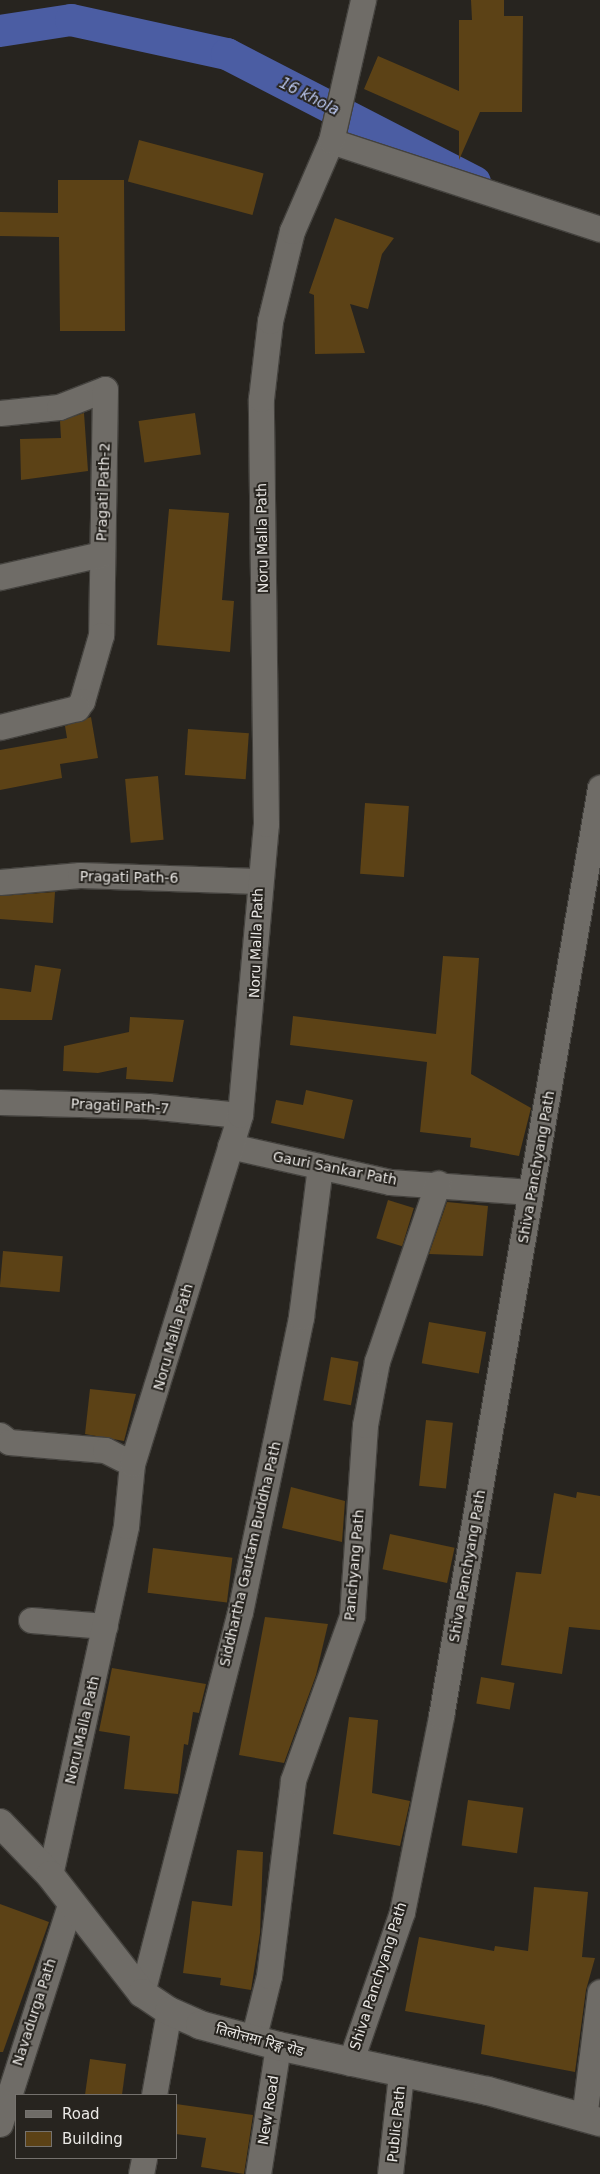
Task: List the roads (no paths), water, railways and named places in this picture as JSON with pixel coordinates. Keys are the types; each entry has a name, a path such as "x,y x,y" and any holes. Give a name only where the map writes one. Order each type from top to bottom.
{"street":[{"name":"Noru Malla Path","path":"50,1875 126,1526 132,1464 240,1115 252,1018 258,881 266,824 261,399 270,321 292,231 331,141 363,0"},
{"path":"331,141 600,229"},
{"name":"Pragati Path-2","path":"0,413 59,406 106,389 101,554 101,635 82,701 77,708 0,727"},
{"path":"0,577 101,554"},
{"name":"Shiva Panchyang Path","path":"350,2063 402,1912 441,1716 531,1192 556,1062 600,788"},
{"name":"Pragati Path-6","path":"0,882 80,875 258,881"},
{"name":"Pragati Path-7","path":"0,1102 148,1106 240,1115"},
{"name":"Gauri Sankar Path","path":"230,1146 390,1182 438,1183 531,1192"},
{"name":"Siddhartha Gautam Buddha Path","path":"142,1994 240,1612 300,1317 320,1167"},
{"name":"Panchyang Path","path":"266,2041 269,1976 293,1780 352,1616 365,1426 377,1361 438,1183"},
{"path":"0,1435 9,1442 105,1450 132,1464"},
{"path":"31,1620 105,1626"},
{"name":"तिलोत्तमा रिङ्ग रोड","path":"0,1823 50,1875 142,1994 169,2011 200,2025 350,2063 488,2091 592,2120"},
{"name":"Navadurga Path","path":"0,2124 71,1901"},
{"path":"592,2120 600,1992"},
{"path":"154,2094 169,2011"},
{"name":"New Road","path":"258,2174 266,2041"},
{"name":"Public Path","path":"390,2174 401,2074"},
{"path":"141,2174 144,2159"}],"waterway":[{"name":"16 khola","path":"0,31 71,20 227,54 475,182"}]}
